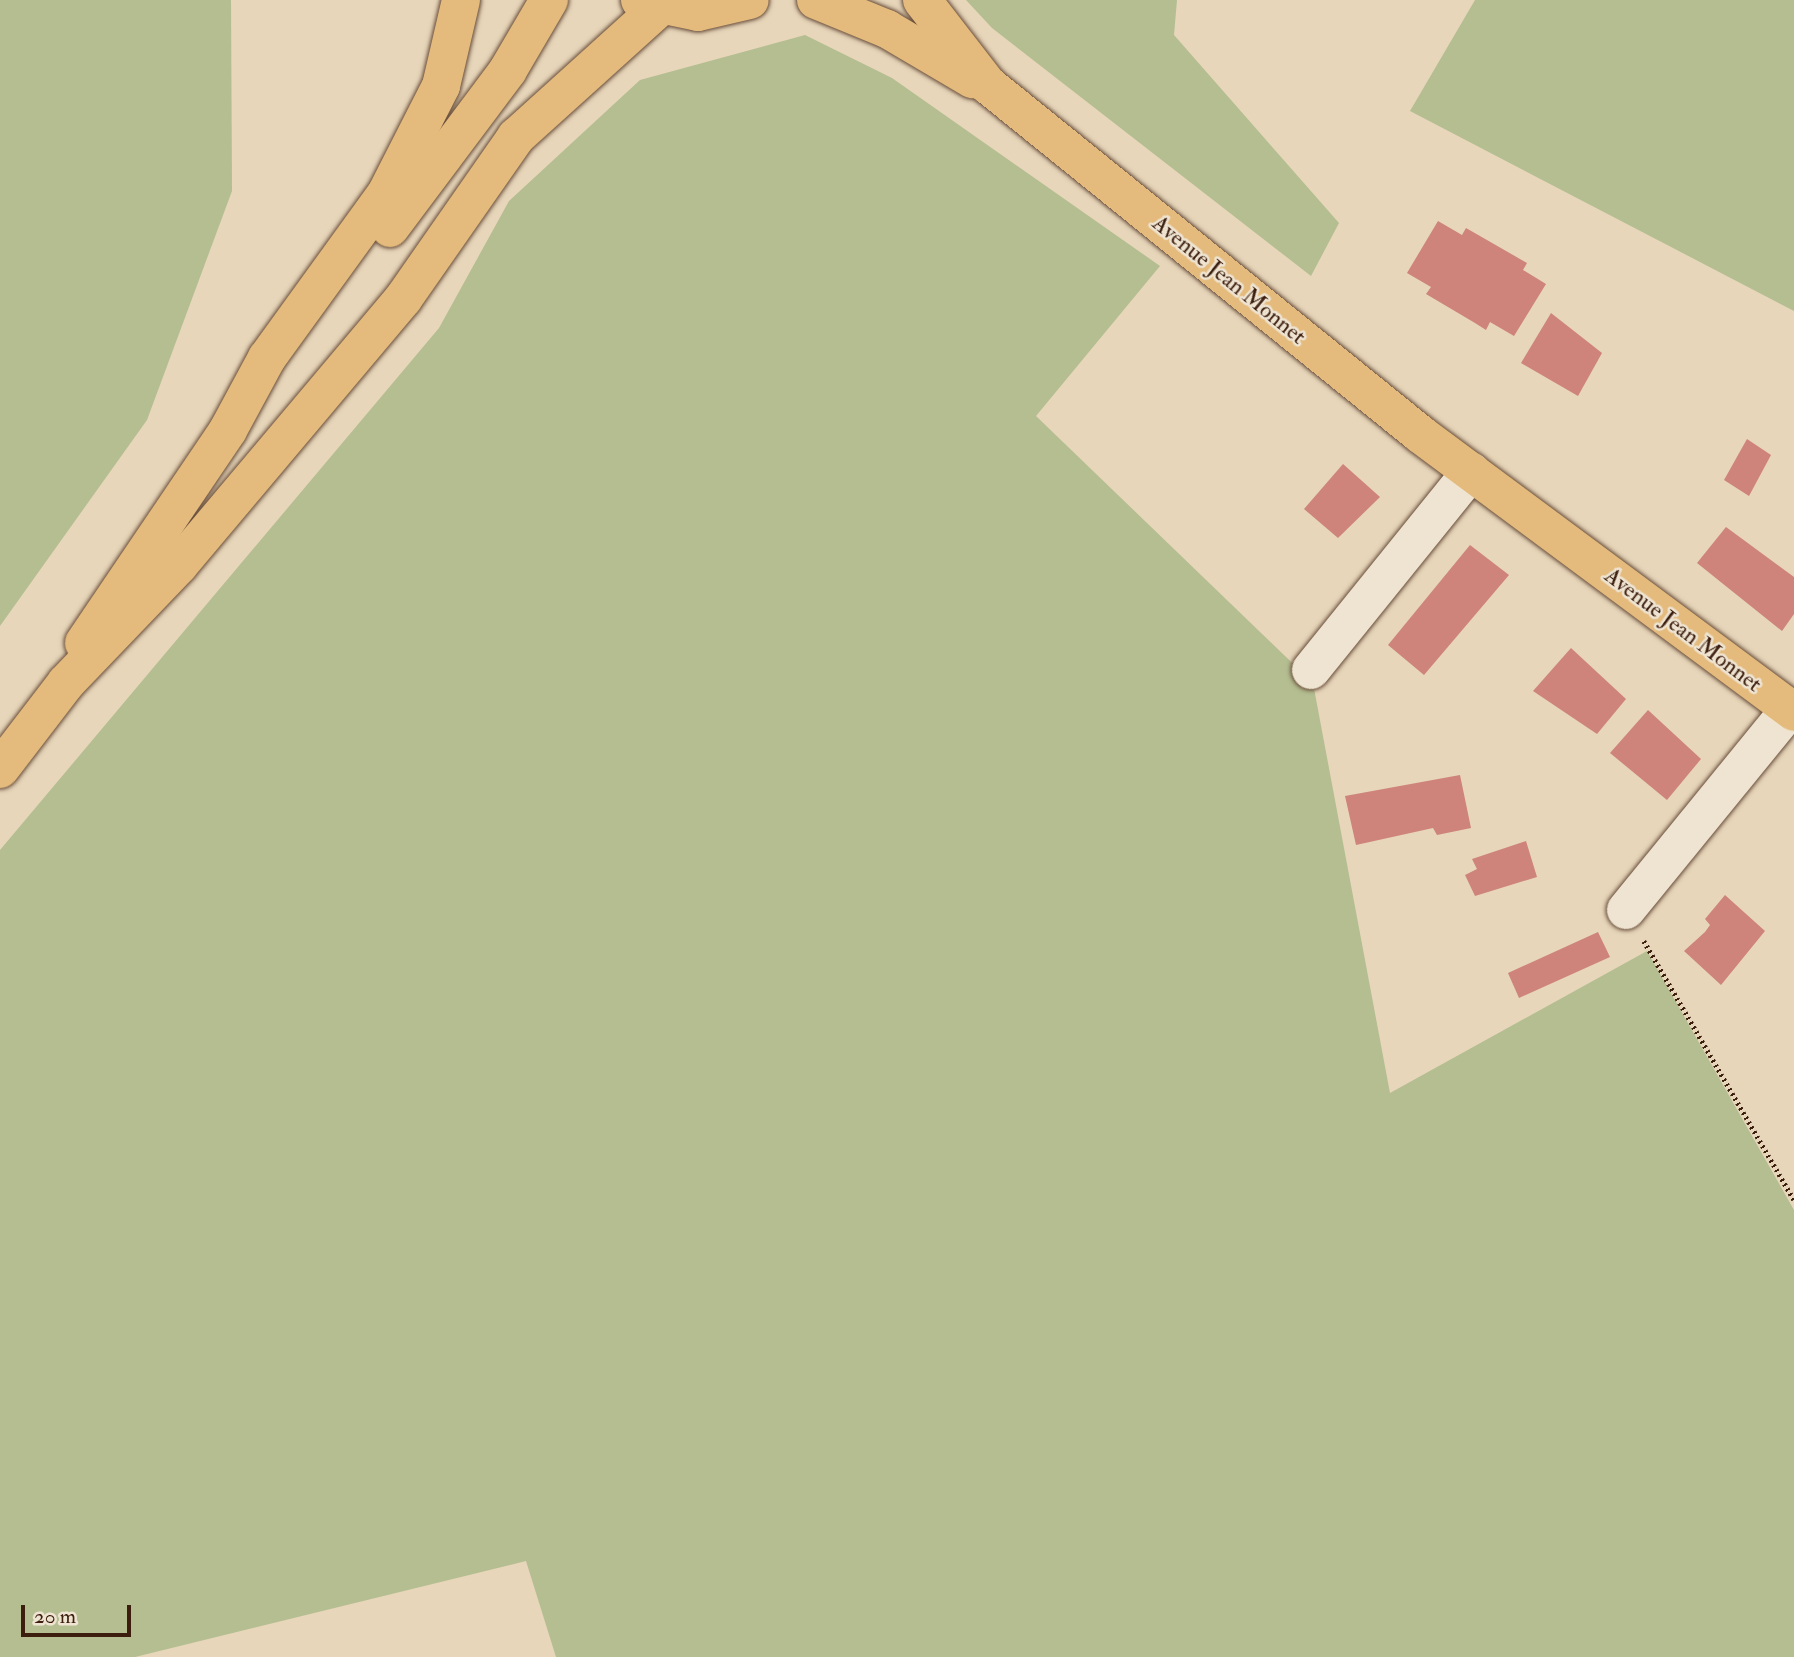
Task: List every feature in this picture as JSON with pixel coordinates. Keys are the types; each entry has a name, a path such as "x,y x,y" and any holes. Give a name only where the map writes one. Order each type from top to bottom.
{"main road":[{"path":"228,430 267,358 387,192 419,136 453,48 461,0"},
{"path":"66,683 98,615 228,430 318,328 508,69 549,0"},
{"path":"0,769 66,683 179,565 403,299 516,137 651,3 698,12 750,0"},
{"path":"816,0 875,23 988,85"},
{"path":"922,0 988,85"},
{"name":"Avenue Jean Monnet","path":"988,85 1471,472 1792,710"}],"street":[{"path":"1311,670 1471,472"},
{"path":"1626,910 1792,710"}],"path":[{"path":"1626,910 1794,1200"}],"green space":[{"path":"0,0 231,0 232,191 147,420 0,626"},
{"path":"966,0 1177,0 1174,35 1339,223 1311,276 992,28"},
{"path":"1475,0 1794,0 1794,311 1410,111"},
{"path":"805,35 892,78 1160,266 1036,416 1313,683 1390,1093 1647,951 1794,1210 1794,1657 556,1657 526,1561 135,1657 0,1657 0,850 439,328 509,201 640,80"}],"building":[{"path":"1438,221 1462,235 1466,228 1527,263 1523,270 1546,284 1514,336 1490,322 1486,330 1426,294 1431,287 1407,273"},
{"path":"1551,313 1602,353 1578,396 1521,363"},
{"path":"1747,439 1771,455 1749,496 1724,480"},
{"path":"1343,464 1380,497 1338,538 1304,509"},
{"path":"1726,527 1794,577 1794,614 1782,631 1697,563"},
{"path":"1470,545 1509,575 1424,675 1388,645"},
{"path":"1571,648 1626,699 1597,734 1533,691"},
{"path":"1648,710 1701,759 1667,800 1610,753"},
{"path":"1460,775 1471,828 1437,835 1433,828 1356,845 1345,796"},
{"path":"1526,841 1537,877 1475,896 1465,875 1477,869 1472,859"},
{"path":"1725,895 1765,931 1721,985 1684,951 1705,932 1710,925 1705,919"},
{"path":"1598,932 1610,957 1519,998 1508,973"}]}
